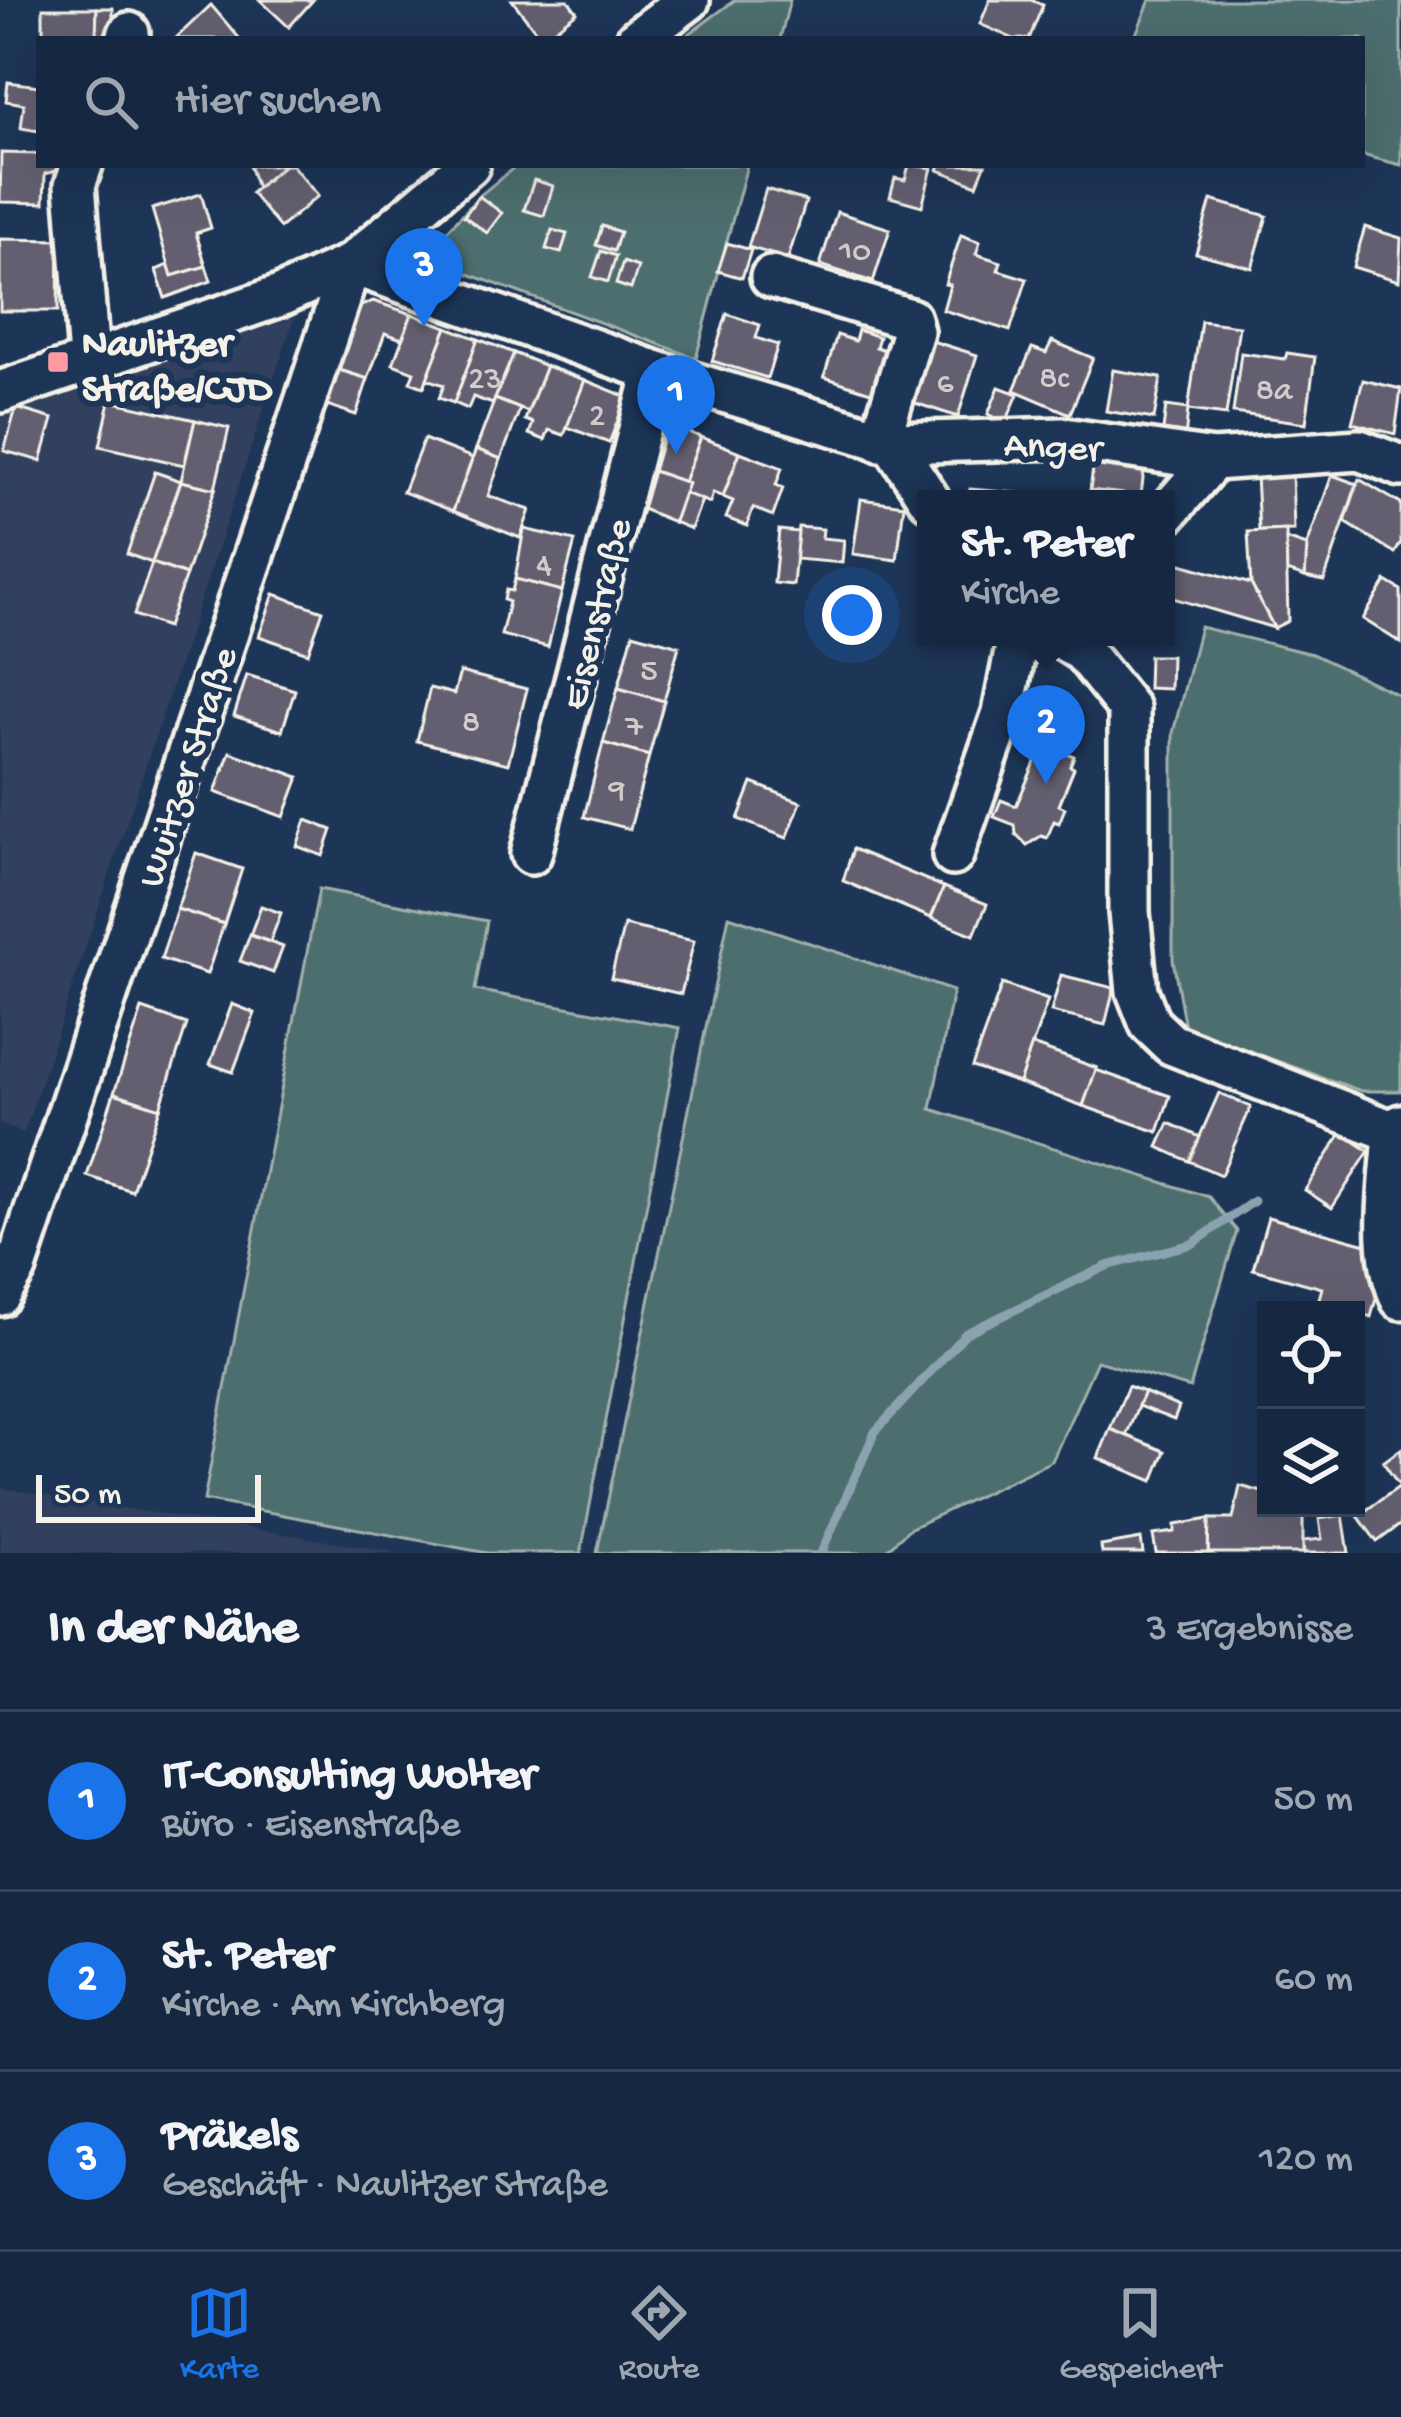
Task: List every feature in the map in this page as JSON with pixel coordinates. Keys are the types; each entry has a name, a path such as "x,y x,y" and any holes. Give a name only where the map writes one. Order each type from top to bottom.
{"street":[{"path":"641,36 689,0"},
{"path":"81,168 75,185 89,358"},
{"path":"0,392 280,296 351,264 465,168"},
{"name":"Anger","path":"351,264 654,371 886,442 1064,439 1213,460 1359,449 1401,466"},
{"name":"Wuitzer Straße","path":"8,1281 351,264"},
{"path":"771,277 910,320 913,332 886,442 922,490"},
{"name":"Eisenstraße","path":"531,854 654,371"},
{"path":"1175,504 1213,460"},
{"path":"953,855 1003,713 1016,646"},
{"path":"1080,646 1129,710 1129,913 1137,991 1150,1024 1171,1044 1398,1129 1388,1237 1391,1278 1401,1300"}],"shaded area":[{"path":"294,318 24,1133 0,1124 0,412"},
{"path":"0,1488 401,1553 0,1553"}],"green space":[{"path":"735,0 790,0 781,36 686,36"},
{"path":"1150,0 1401,0 1401,165 1365,156 1365,36 1135,36"},
{"path":"513,168 746,168 696,358 423,257 479,196"},
{"path":"1200,627 1312,654 1401,696 1401,1091 1361,1091 1185,1028 1173,960 1173,733"},
{"path":"319,889 487,921 475,990 680,1028 581,1553 487,1553 204,1500"},
{"path":"729,916 953,991 931,1109 1209,1197 1237,1231 1190,1388 1097,1361 1052,1461 909,1529 883,1553 597,1553"}],"building":[{"path":"260,0 313,0 289,27"},
{"path":"512,0 568,0 577,12 540,36"},
{"path":"990,0 1031,0 1043,5 1030,36 1007,36 980,24"},
{"path":"211,5 237,36 178,36"},
{"path":"43,8 97,8 96,36 43,36"},
{"path":"97,8 113,8 113,36 96,36"},
{"path":"8,82 36,86 36,130 21,128 24,104 6,101"},
{"path":"1,153 36,154 36,168 57,168 45,174 44,203 0,202"},
{"path":"250,168 280,168 257,188"},
{"path":"280,168 295,168 318,196 280,228 251,193"},
{"path":"908,168 932,168 922,206 890,197 895,178 905,180"},
{"path":"939,168 984,168 977,185"},
{"path":"534,180 553,186 544,216 524,210"},
{"path":"766,189 806,201 788,259 748,247"},
{"path":"201,194 211,228 196,233 206,266 172,276 152,209"},
{"path":"479,196 502,213 487,233 464,216"},
{"path":"1211,200 1267,216 1252,268 1196,253"},
{"path":"837,212 890,229 873,282 820,265"},
{"path":"602,226 620,232 614,251 596,245"},
{"path":"1365,227 1401,238 1399,281 1353,267"},
{"path":"552,230 567,234 561,253 546,249"},
{"path":"961,235 980,242 976,254 1001,262 998,270 1027,279 1010,331 943,310 950,285 945,284"},
{"path":"0,239 59,240 58,311 0,311"},
{"path":"727,243 751,250 742,278 718,271"},
{"path":"601,251 616,256 608,282 592,277"},
{"path":"623,262 638,267 631,289 616,284"},
{"path":"168,265 172,276 206,266 211,281 165,298 156,270"},
{"path":"373,301 412,314 402,339 385,333 368,379 339,370 361,306"},
{"path":"412,314 447,327 424,387 410,382 414,372 393,364"},
{"path":"727,314 760,325 756,338 778,345 767,378 712,361"},
{"path":"1201,321 1239,326 1226,415 1188,410"},
{"path":"447,327 478,339 454,403 439,398 444,385 427,379"},
{"path":"858,330 879,337 876,347 891,352 877,394 824,377 837,335 855,341"},
{"path":"478,339 514,353 493,404 473,397 468,409 454,403"},
{"path":"932,341 977,355 958,417 912,402"},
{"path":"1052,341 1093,358 1070,414 1014,390 1032,348 1046,353"},
{"path":"514,353 546,366 528,412 495,399"},
{"path":"1241,353 1285,359 1287,353 1315,357 1306,423 1233,413"},
{"path":"546,366 585,380 564,435 549,430 545,440 529,434 533,423 525,420"},
{"path":"339,370 368,379 356,415 327,405"},
{"path":"1113,370 1161,378 1154,419 1106,411"},
{"path":"585,380 627,397 609,443 567,427"},
{"path":"1363,380 1401,389 1395,434 1352,423"},
{"path":"999,387 1018,394 1006,422 988,414"},
{"path":"495,399 520,409 501,459 476,449"},
{"path":"110,401 195,420 184,465 100,446"},
{"path":"1166,406 1188,409 1185,440 1162,438"},
{"path":"16,408 53,419 41,461 4,451"},
{"path":"195,420 229,428 215,489 181,481"},
{"path":"667,424 701,437 684,482 653,471"},
{"path":"701,437 740,452 723,497 713,493 710,503 684,493"},
{"path":"424,439 473,458 453,511 403,492"},
{"path":"476,449 501,459 488,496 530,510 520,538 453,511"},
{"path":"740,452 782,468 776,485 783,488 773,516 753,508 747,526 726,518 733,501 723,497"},
{"path":"1095,454 1145,461 1142,490 1090,490"},
{"path":"653,471 688,483 674,522 642,509"},
{"path":"155,472 181,481 152,563 127,554"},
{"path":"1292,473 1294,530 1259,531 1256,475"},
{"path":"1332,475 1357,484 1324,581 1305,577 1307,546"},
{"path":"1359,479 1401,504 1401,543 1395,553 1345,522"},
{"path":"181,481 215,489 186,575 152,563"},
{"path":"684,493 702,500 691,529 674,522"},
{"path":"861,499 904,505 897,560 853,554"},
{"path":"798,527 823,529 822,538 844,540 842,563 795,559"},
{"path":"524,529 575,541 562,591 515,579"},
{"path":"779,530 798,532 793,585 774,583"},
{"path":"1286,530 1288,621 1274,628 1251,584 1248,532"},
{"path":"1286,539 1307,546 1305,577 1287,571"},
{"path":"1175,562 1251,584 1274,628 1175,599"},
{"path":"152,563 186,575 167,627 134,615"},
{"path":"515,579 562,591 548,647 501,635 509,602 504,600 506,590 512,591"},
{"path":"1386,581 1401,590 1401,643 1363,619"},
{"path":"274,594 323,611 308,653 259,636"},
{"path":"633,633 679,646 664,701 618,688"},
{"path":"1149,656 1171,656 1170,689 1148,688"},
{"path":"460,672 527,689 508,764 417,741 430,688 454,694"},
{"path":"247,675 295,690 282,731 234,716"},
{"path":"618,688 664,701 649,756 603,743"},
{"path":"603,743 649,756 630,829 584,817"},
{"path":"1043,744 1074,756 1070,766 1074,768 1059,805 1065,808 1059,823 1054,821 1047,838 1041,836 1027,845 1016,834 1015,825 994,817 1001,800 1016,806"},
{"path":"230,752 299,777 284,817 215,792"},
{"path":"752,783 801,802 787,838 738,819"},
{"path":"306,820 332,830 323,856 297,846"},
{"path":"853,849 944,887 931,918 843,881"},
{"path":"196,853 242,869 224,924 177,909"},
{"path":"944,887 987,904 974,935 931,918"},
{"path":"261,906 281,913 270,942 250,935"},
{"path":"177,909 224,924 207,974 161,959"},
{"path":"624,925 694,941 681,994 611,978"},
{"path":"250,935 283,947 273,973 240,961"},
{"path":"1061,975 1114,988 1105,1025 1051,1012"},
{"path":"1002,984 1048,1000 1019,1083 972,1067"},
{"path":"232,1004 255,1013 233,1072 210,1064"},
{"path":"142,1009 187,1024 160,1108 114,1093"},
{"path":"1032,1045 1097,1068 1083,1106 1019,1083"},
{"path":"1096,1070 1170,1096 1158,1132 1083,1106"},
{"path":"114,1093 160,1108 132,1191 87,1176"},
{"path":"1219,1093 1251,1107 1221,1175 1189,1161"},
{"path":"1169,1123 1200,1137 1189,1161 1158,1147"},
{"path":"1342,1133 1369,1151 1332,1208 1305,1190"},
{"path":"1268,1217 1370,1245 1377,1295 1371,1317 1365,1315 1365,1301 1318,1301 1322,1288 1253,1269"},
{"path":"1128,1386 1144,1392 1126,1436 1110,1429"},
{"path":"1144,1392 1179,1407 1174,1420 1138,1406"},
{"path":"1110,1429 1165,1451 1153,1481 1098,1458"},
{"path":"1401,1449 1401,1488 1383,1462"},
{"path":"1240,1486 1257,1491 1257,1517 1303,1518 1303,1553 1208,1553 1209,1519 1233,1519"},
{"path":"1400,1486 1401,1524 1377,1542 1359,1517 1365,1517 1365,1511"},
{"path":"1343,1517 1349,1553 1304,1553 1303,1541 1322,1539 1319,1519"},
{"path":"1209,1519 1208,1553 1156,1553 1153,1535"},
{"path":"1141,1539 1143,1553 1102,1553 1101,1546"}],"waterway":[{"path":"821,1553 875,1432 966,1333 1107,1266 1192,1244 1254,1201"}],"place":[{"name":"Präkels","path":"424,327"},
{"name":"Naulitzer Straße/CJD","path":"58,362"},
{"name":"IT-Consulting Wolter","path":"676,454"},
{"name":"St. Peter","path":"1046,784"}]}
